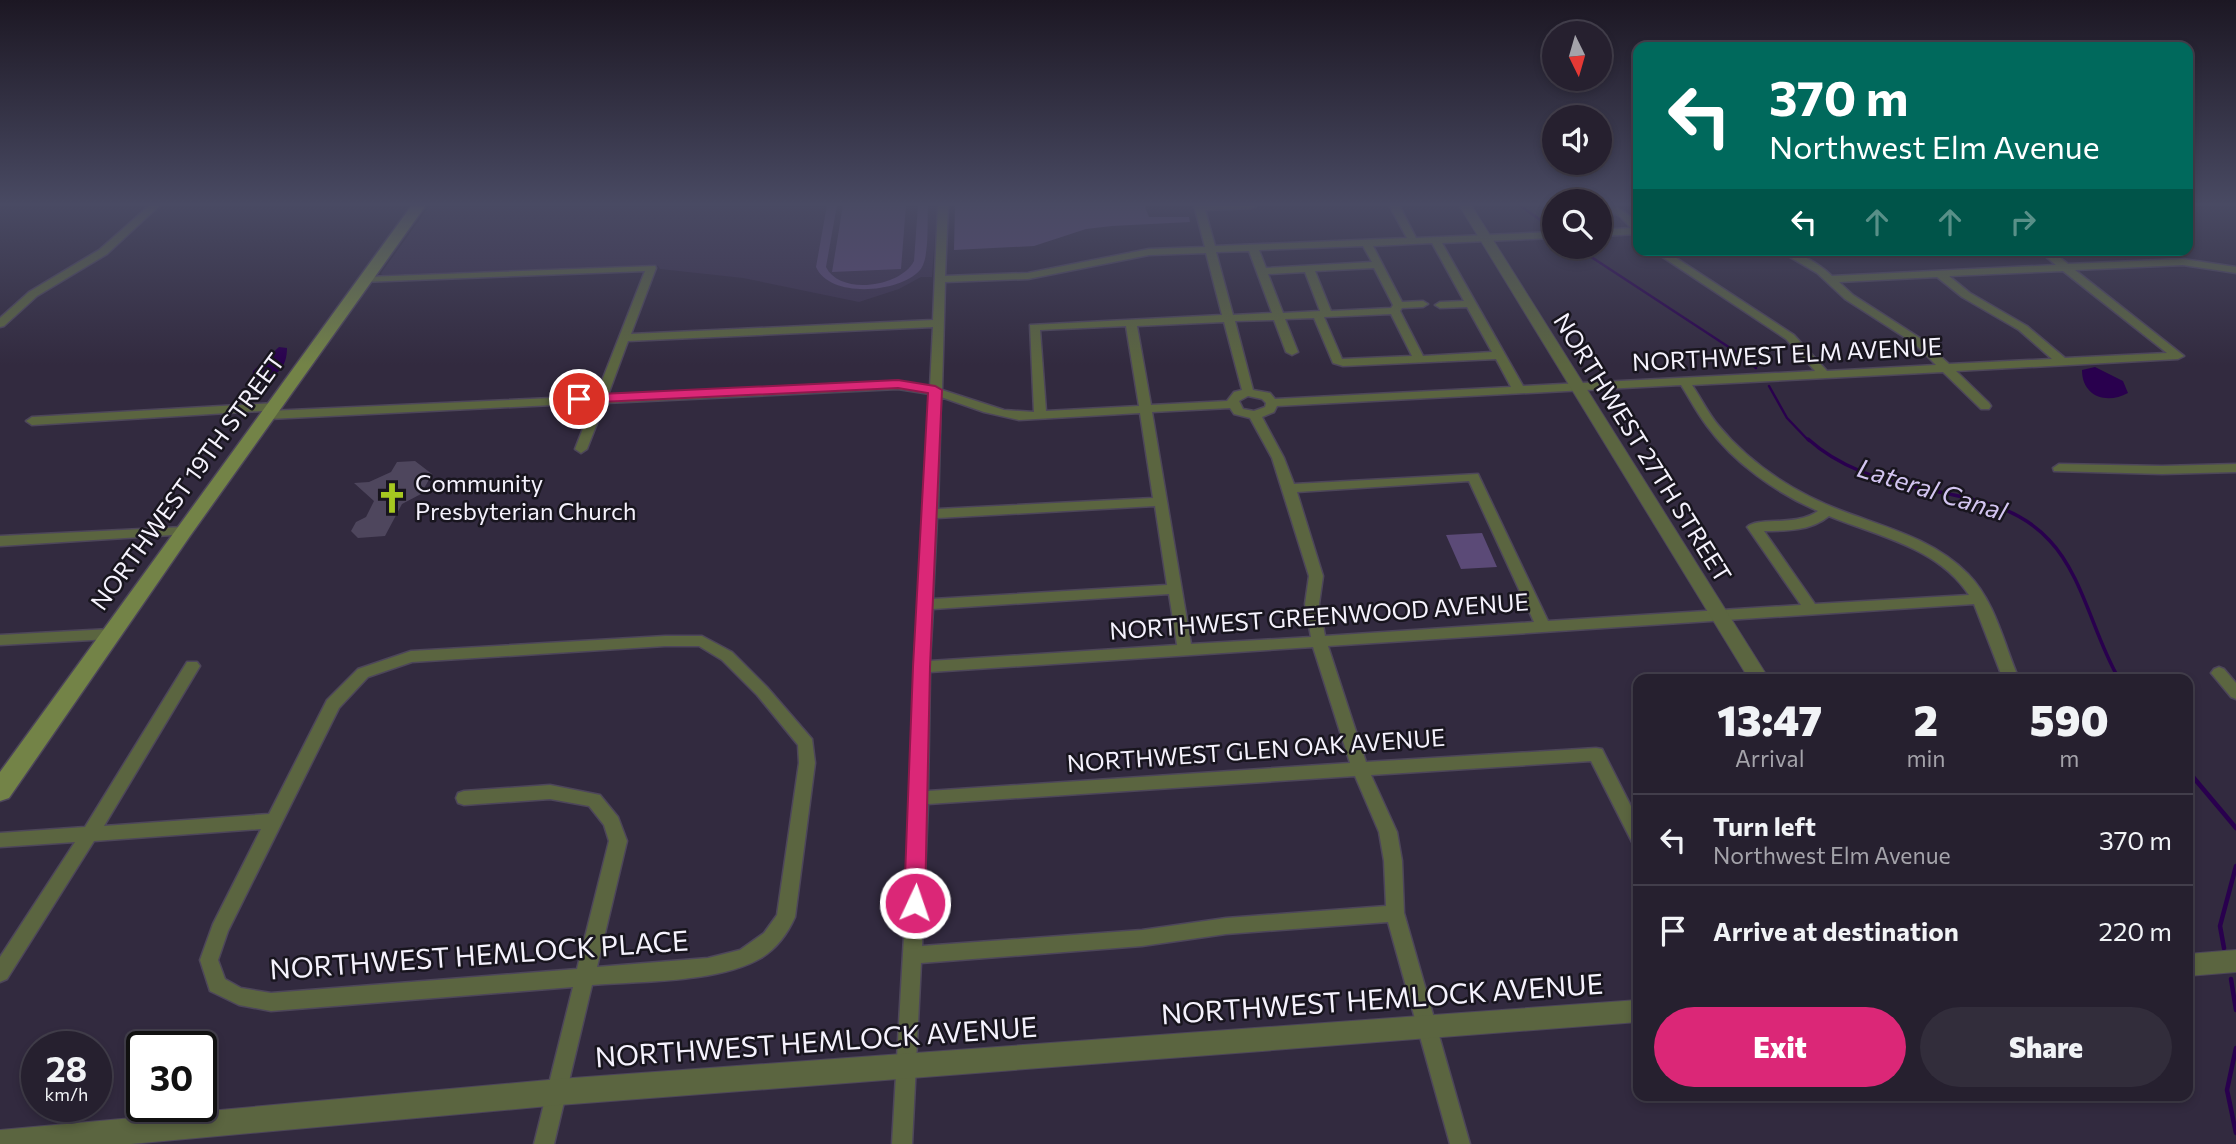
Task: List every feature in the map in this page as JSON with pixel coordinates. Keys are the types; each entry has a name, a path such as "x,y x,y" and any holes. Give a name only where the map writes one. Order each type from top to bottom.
{"main road":[{"name":"NORTHWEST 19TH STREET","path":"0,791 183,531 381,258"}],"street":[{"path":"0,324 33,294 92,258"},
{"path":"902,1144 920,798 922,667 941,258"},
{"path":"940,279 1028,276 1110,258"},
{"path":"1213,258 1248,392"},
{"path":"1258,258 1292,352"},
{"path":"1375,258 1419,359"},
{"path":"1445,258 1519,390"},
{"name":"NORTHWEST 27TH STREET","path":"1498,258 1756,674"},
{"path":"1670,258 1790,337 1825,374"},
{"path":"1797,258 1831,279 1849,298 1919,342 1985,406"},
{"path":"2054,258 2065,267"},
{"path":"1831,279 2183,262 2236,270"},
{"path":"1262,271 1378,265"},
{"name":"NORTHWEST ELM AVENUE","path":"1272,402 2178,356 2065,267"},
{"path":"366,280 651,268 581,449"},
{"path":"1309,269 1337,361 1500,355"},
{"path":"1938,274 1966,295 2023,328 2062,362"},
{"path":"1040,415 1034,327 1323,315 1423,304"},
{"path":"1440,305 1471,304"},
{"path":"624,338 938,323"},
{"path":"1131,323 1185,650"},
{"path":"1684,381 1714,428 1758,469 1790,491 1827,510 1925,548 1948,563 1966,580 1978,599 2009,674"},
{"path":"32,421 898,384 935,390 1001,414 1040,415 1233,404"},
{"path":"1248,392 1261,393 1272,402 1266,412 1255,415 1238,411 1233,404 1238,395 1248,392"},
{"path":"1255,415 1278,458 1289,488 1316,576 1312,604 1319,642 1360,769 1388,832 1393,861 1395,914 1460,1144"},
{"path":"2059,468 2236,468"},
{"path":"1289,488 1473,477 1543,628"},
{"path":"931,514 1160,502"},
{"path":"1812,611 1754,527 1804,524 1818,520 1827,510"},
{"path":"0,541 183,531"},
{"path":"926,604 1175,589"},
{"name":"NORTHWEST GREENWOOD AVENUE","path":"922,667 1978,599"},
{"path":"0,640 110,634"},
{"name":"NORTHWEST HEMLOCK PLACE","path":"702,641 727,656 762,691 806,743 807,763 786,917 774,938 748,958 708,967 271,1002 239,996 217,985 209,960 219,930 273,821 333,704 363,673 411,657 702,641"},
{"path":"0,973 192,666"},
{"path":"2219,673 2236,693"},
{"name":"NORTHWEST GLEN OAK AVENUE","path":"920,798 1596,754 1633,827"},
{"path":"464,798 550,792 594,800 612,822 618,841 559,1092 544,1144"},
{"path":"0,840 273,821"},
{"path":"912,955 1142,937 1226,926 1395,914"},
{"path":"2193,965 2236,961"},
{"name":"NORTHWEST HEMLOCK AVENUE","path":"0,1143 559,1092 1633,1011"}],"shaded area":[{"path":"392,258 933,258 932,277 921,277 899,289 859,302 743,278 660,269 651,265 381,273"},
{"path":"818,258 828,258 826,267 833,276 844,282 870,285 897,277 907,270 914,258 925,258 920,270 910,278 882,288 850,288 835,284 824,277 816,267"},
{"path":"834,258 902,258 901,269 832,272"},
{"path":"279,347 287,348 281,368 272,376 252,379 253,371"},
{"path":"2095,367 2123,381 2128,393 2120,397 2104,398 2091,392 2083,379 2082,370"},
{"path":"1482,533 1497,567 1461,569 1446,535"}],"building":[{"name":"Community Presbyterian Church","path":"415,461 432,474 421,494 402,504 385,536 358,538 351,531 356,522 366,517 374,501 354,483 369,482 391,472 397,462"}],"waterway":[{"name":"Lateral Canal","path":"1594,259 1747,359 1756,368"},
{"name":"Lateral Canal","path":"1769,386 1787,418 1809,441"},
{"name":"Lateral Canal","path":"1808,439 1820,449 1860,471 1904,485 1989,504 2006,510 2037,528 2050,541 2071,571 2116,674"},
{"name":"Lateral Canal","path":"2193,777 2236,828"},
{"name":"Lateral Canal","path":"2224,948 2220,926 2236,866"},
{"name":"Lateral Canal","path":"2231,979 2236,1010"},
{"name":"Lateral Canal","path":"2236,1048 2227,1090 2236,1133"}],"place":[{"name":"Community Presbyterian Church","path":"392,498"}],"route":[{"path":"579,399 898,384 935,390 922,667 915,903"}]}
